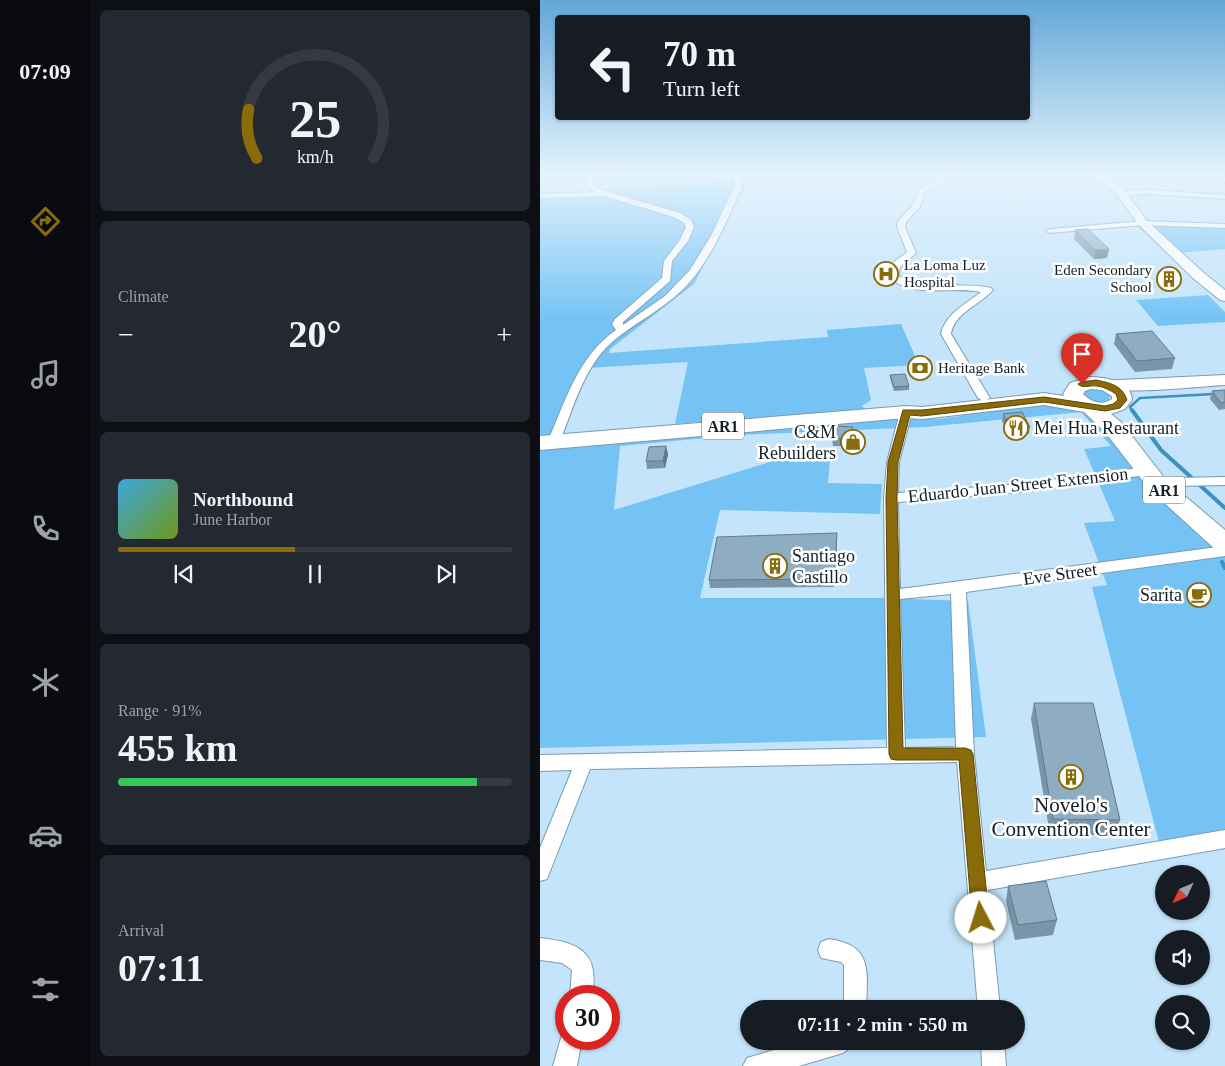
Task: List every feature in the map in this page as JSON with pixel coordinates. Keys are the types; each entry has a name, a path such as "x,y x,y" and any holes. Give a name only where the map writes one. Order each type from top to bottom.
{"highway":[{"path":"1089,383 1103,384 1120,392 1121,402 1105,408 1085,400 1089,383"},
{"name":"AR1","path":"906,412 919,407 984,398 1085,400"},
{"name":"AR1","path":"547,442 906,412 922,413 1044,399 1085,400 1112,426 1158,485 1225,544"},
{"name":"AR1","path":"1121,402 1120,414 1125,425 1175,482 1225,522"}],"street":[{"path":"621,331 617,324 618,321 667,279 668,261 684,241 690,227 688,222"},
{"path":"547,442 597,351 674,292 691,275 721,222"},
{"path":"902,222 901,227 912,253 897,264 894,272 900,282 912,286 971,287 988,290 952,320 945,330 984,398"},
{"path":"1143,223 1198,276 1225,297"},
{"path":"1050,231 1143,223 1225,226"},
{"path":"1103,384 1135,385 1225,380"},
{"path":"1121,402 1139,393 1225,387"},
{"path":"896,754 891,498 893,462 906,412"},
{"name":"Eduardo Juan Street Extension","path":"891,498 1021,488 1146,472"},
{"path":"1175,482 1225,481"},
{"name":"Eve Street","path":"894,595 1225,551"},
{"path":"958,588 965,754 988,1000"},
{"path":"540,763 965,754"},
{"path":"540,872 584,762"},
{"path":"977,882 1225,839"},
{"path":"540,949 566,952 576,958 582,967 583,985"},
{"path":"829,950 844,953 851,957 856,966 855,1000"},
{"path":"565,1066 569,1050"},
{"path":"755,1066 816,1050"},
{"path":"993,1050 994,1066"}],"shaded area":[{"path":"540,222 727,222 694,284 610,349 609,353 828,337 827,330 901,324 919,365 864,368 871,400 862,406 865,409 675,424 688,362 587,368 558,436 540,437"},
{"path":"1136,225 1225,227 1225,249 1168,254"},
{"path":"1208,295 1225,312 1225,322 1158,326 1136,300"},
{"path":"1098,388 1110,395 1109,400 1098,403 1084,399 1082,391"},
{"path":"1035,403 1085,411 1225,557 1225,832 1159,842 1092,587 1107,585 1084,523 1115,521 1084,449 1111,446 1081,412 925,427 738,435 620,446 614,510 773,461 830,459 828,483 882,484 880,514 720,510 700,598 882,598 968,601 986,737 540,748 540,446 870,418 938,419 961,416 975,411"}],"building":[{"path":"1088,229 1109,249 1095,250 1075,230"},
{"path":"1152,331 1175,358 1137,361 1116,334"},
{"path":"905,374 909,386 894,387 890,375"},
{"path":"1225,390 1225,402 1221,403 1212,391"},
{"path":"1022,412 1030,427 1010,429 1003,414"},
{"path":"835,426 853,427 851,439 832,438"},
{"path":"666,446 663,461 646,461 649,447"},
{"name":"Santiago Castillo","path":"837,533 834,579 709,580 717,537"},
{"name":"Novelo's Convention Center","path":"1034,703 1093,703 1120,820 1053,819"},
{"path":"1046,881 1057,920 1018,925 1008,886"}],"waterway":[{"path":"1132,411 1130,407 1140,398 1214,394"},
{"path":"1132,410 1161,450 1225,508"},
{"path":"1222,562 1225,568"}],"place":[{"name":"La Loma Luz Hospital","path":"886,274"},
{"name":"Eden Secondary School","path":"1169,279"},
{"name":"Heritage Bank","path":"920,368"},
{"name":"Mei Hua Restaurant","path":"1016,428"},
{"name":"C&M Rebuilders","path":"853,442"},
{"name":"Santiago Castillo","path":"775,566"},
{"name":"Sarita","path":"1199,595"},
{"name":"Novelo's Convention Center","path":"1071,777"}],"route":[{"path":"981,918 965,754 896,754 891,498 893,462 906,412 922,413 1044,399 1071,402 1092,408 1111,408 1120,404 1122,400 1120,392 1110,386 1096,383 1082,384"}]}
